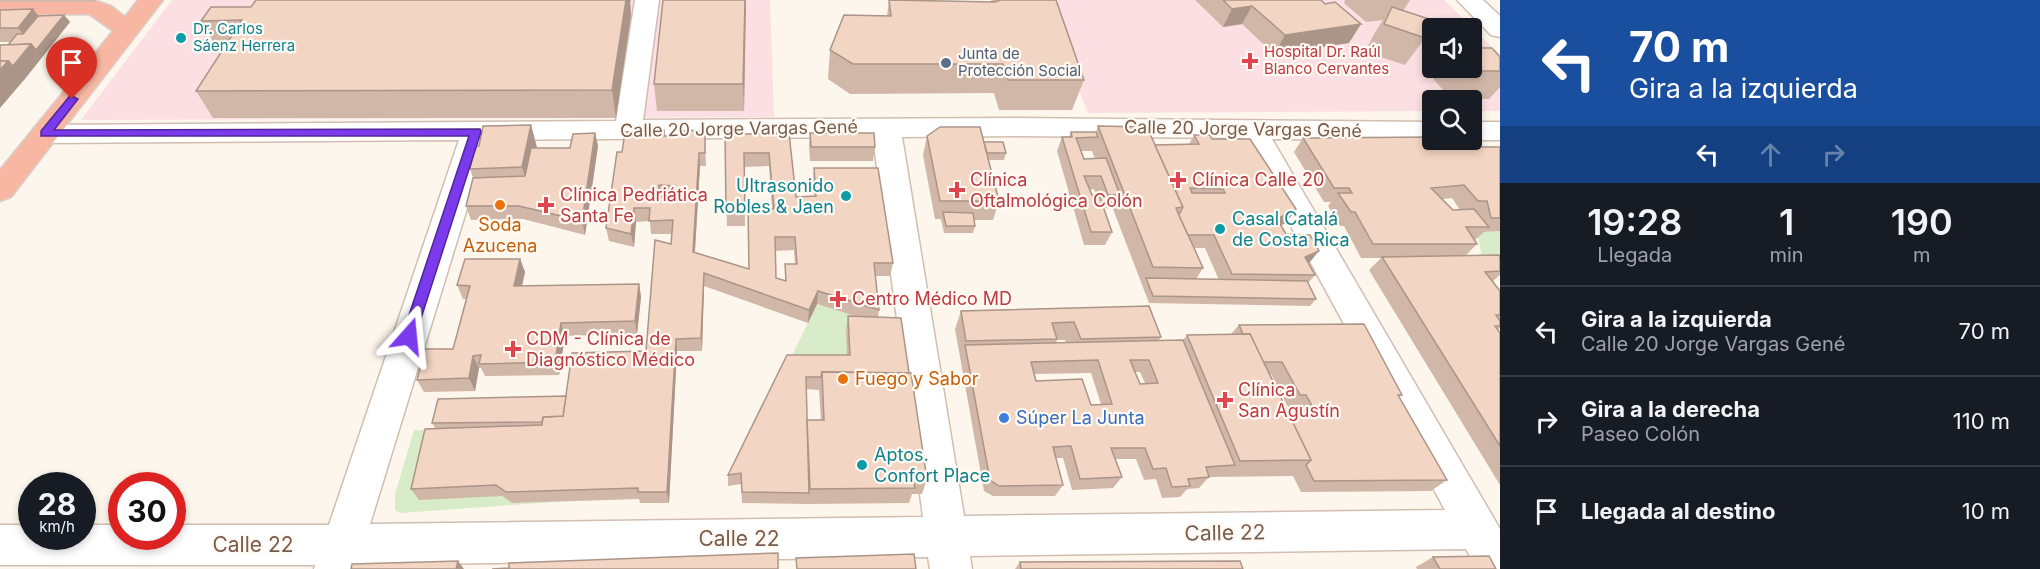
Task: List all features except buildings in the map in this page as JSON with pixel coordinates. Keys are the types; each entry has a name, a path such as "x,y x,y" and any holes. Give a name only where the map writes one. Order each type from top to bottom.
{"highway":[{"path":"0,8 93,7 119,0"},
{"path":"0,190 151,0"},
{"path":"93,7 127,30"}],"street":[{"path":"1472,3 1500,6"},
{"path":"1472,3 1500,30"},
{"path":"628,130 639,5"},
{"path":"886,127 948,553"},
{"name":"Calle 20 Jorge Vargas Gené","path":"45,134 886,127 1422,131"},
{"path":"1252,129 1500,569"},
{"path":"1482,131 1500,131"},
{"path":"339,557 476,132"},
{"name":"Calle 22","path":"0,545 339,557 948,553 1477,529"}],"shaded area":[{"path":"172,0 770,0 774,117 81,120"},
{"name":"Hospital Dr. Raúl Blanco Cervantes","path":"1045,0 1444,0 1462,18 1422,18 1422,78 1482,78 1482,37 1500,55 1500,111 1482,111 1482,90 1422,90 1422,111 1088,113"}],"green space":[{"path":"1500,231 1500,257 1482,257 1477,232"},
{"path":"817,304 877,323 848,368 786,368"},
{"path":"548,429 502,496 512,503 569,501 400,513 395,510 395,494 414,430"}],"place":[{"name":"Dr. Carlos Sáenz Herrera","path":"181,38"},
{"name":"Hospital Dr. Raúl Blanco Cervantes","path":"1250,61"},
{"name":"Junta de Protección Social","path":"946,63"},
{"name":"Clínica Calle 20","path":"1178,180"},
{"name":"Clínica Oftalmológica Colón","path":"957,190"},
{"name":"Ultrasonido Robles & Jaen","path":"846,196"},
{"name":"Soda Azucena","path":"500,205"},
{"name":"Clínica Pedriática Santa Fe","path":"546,205"},
{"name":"Casal Catalá de Costa Rica","path":"1220,229"},
{"name":"Centro Médico MD","path":"838,299"},
{"name":"CDM - Clínica de Diagnóstico Médico","path":"513,349"},
{"name":"Fuego y Sabor","path":"843,379"},
{"name":"Clínica San Agustín","path":"1225,400"},
{"name":"Súper La Junta","path":"1004,418"},
{"name":"Aptos. Confort Place","path":"862,465"}],"route":[{"path":"72,99 45,134 476,132 409,336"}]}
